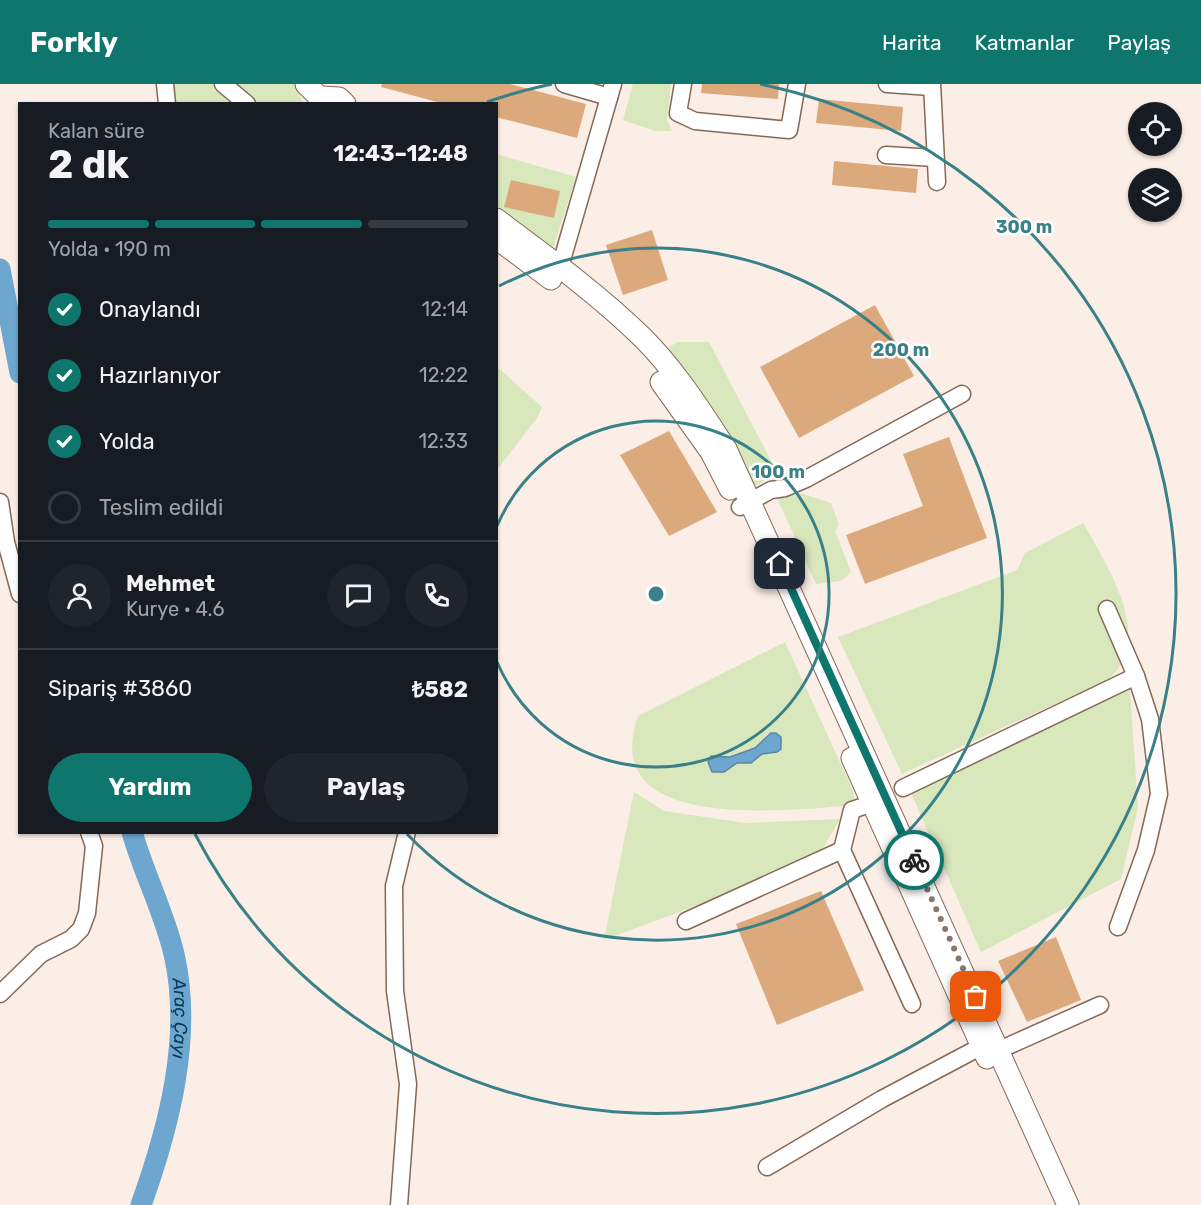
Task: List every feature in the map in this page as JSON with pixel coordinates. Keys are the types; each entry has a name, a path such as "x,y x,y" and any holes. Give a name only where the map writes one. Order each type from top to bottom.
{"main road":[{"path":"318,95 339,98 343,102"},
{"path":"498,220 560,267 644,339 690,395 726,449 745,504 802,641 887,797 1053,1205"},
{"path":"498,240 618,331 675,398 745,504"},
{"path":"990,1048 1068,1205"}],"street":[{"path":"165,84 167,102"},
{"path":"223,84 245,102"},
{"path":"560,267 611,90 564,84"},
{"path":"682,84 678,113 695,121 789,130 797,84"},
{"path":"887,84 931,86 937,182"},
{"path":"886,155 935,158"},
{"path":"745,504 771,490 785,488 806,479 963,394"},
{"path":"0,502 6,542 18,587"},
{"path":"1107,609 1136,676 1150,719 1159,794 1146,850 1118,927"},
{"path":"912,1004 842,850 849,814 852,810 887,797 1136,676"},
{"path":"0,994 41,954 71,939 81,928 87,913 94,846 90,834"},
{"path":"399,1205 408,1084 395,991 394,886 406,834"},
{"path":"686,921 842,850"},
{"path":"767,1167 882,1099 990,1048 1100,1005"}],"green space":[{"path":"165,84 223,84 246,102 167,102"},
{"path":"234,84 294,84 303,102 253,102"},
{"path":"633,84 671,84 667,120 672,131 655,131 623,120"},
{"path":"498,155 576,177 552,252 498,211"},
{"path":"677,342 709,342 777,472 754,487 665,350"},
{"path":"498,368 542,407 537,418 498,469"},
{"path":"792,491 796,496 800,493 831,503 839,525 835,531 851,572 841,581 816,584 777,498"},
{"path":"1083,523 1104,560 1123,603 1128,624 1128,645 1121,664 1107,680 902,774 838,637 1017,570 1025,553"},
{"path":"785,642 854,793 853,803 847,806 781,810 741,810 703,806 669,797 644,780 633,754 638,716"},
{"path":"1130,689 1138,808 1121,879 981,952 911,793"},
{"path":"634,792 664,811 746,823 840,819 819,855 736,891 604,940"}],"water":[{"path":"771,733 776,733 781,737 781,749 777,752 762,754 751,763 737,763 724,772 712,772 708,762 711,756 730,757 755,748"}],"building":[{"path":"382,84 510,84 586,104 577,138 498,118 498,102 437,102 381,87"},
{"path":"702,84 779,84 778,99 701,93"},
{"path":"819,99 903,107 901,131 816,123"},
{"path":"834,161 918,169 916,193 832,185"},
{"path":"511,180 560,191 554,218 504,207"},
{"path":"652,230 668,280 623,295 606,245"},
{"path":"875,305 914,376 799,438 760,367"},
{"path":"669,431 717,512 669,536 620,455"},
{"path":"949,437 987,538 865,584 846,535 923,506 903,454"},
{"path":"821,891 864,990 777,1025 736,924"},
{"path":"1056,937 1081,1000 1027,1022 998,961"}],"waterway":[{"name":"Araç Çayı","path":"0,269 18,363"},
{"name":"Araç Çayı","path":"133,834 174,954 181,1017 179,1049 169,1113 141,1205"}],"way so far":[{"path":"914,860 976,997"}],"route":[{"path":"780,564 914,860"}]}
